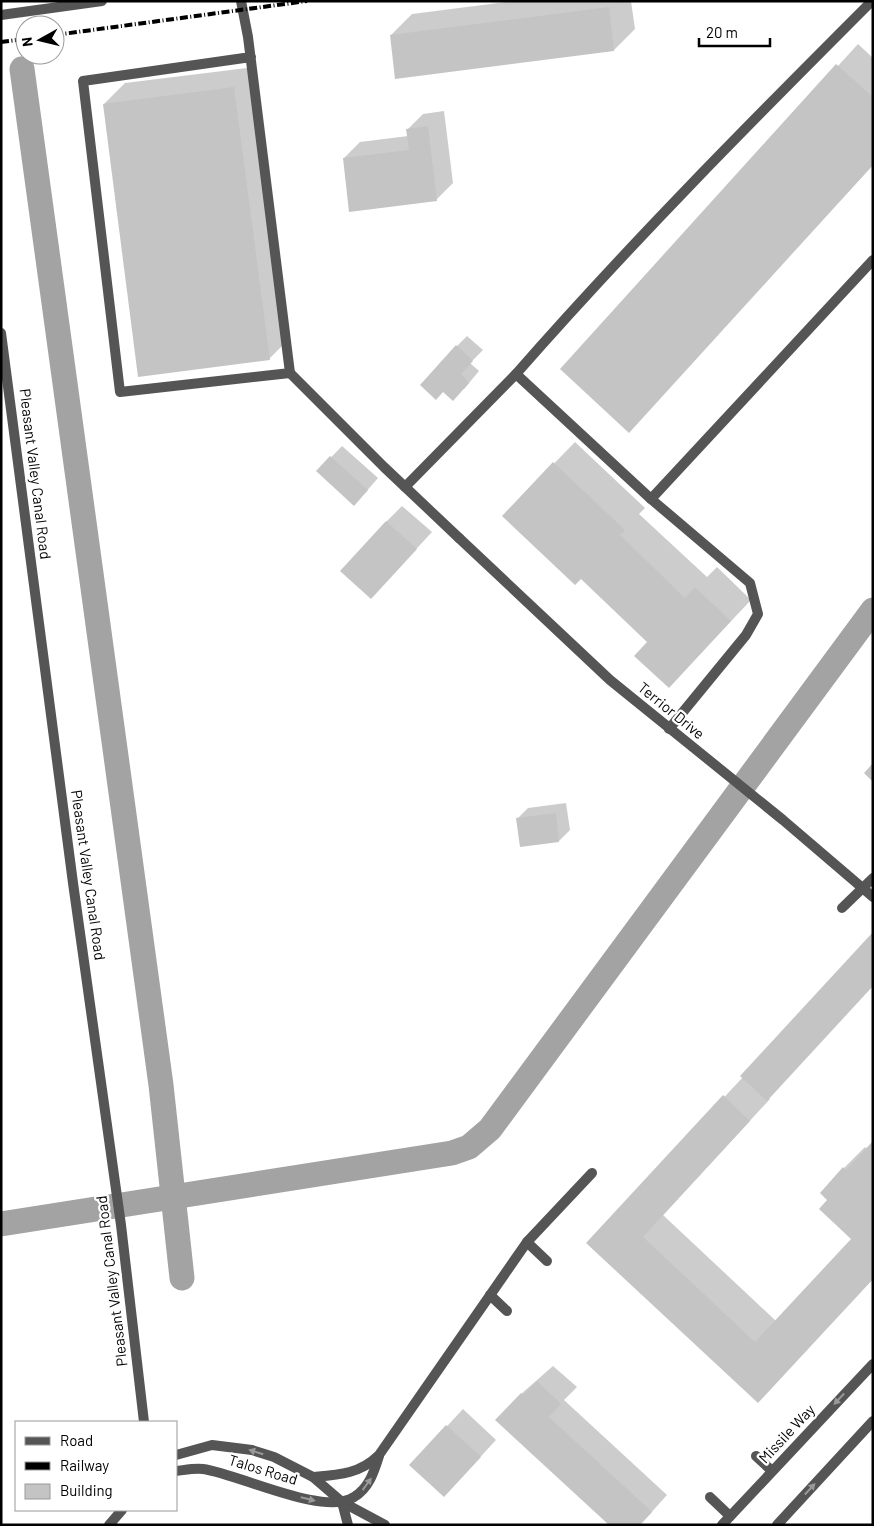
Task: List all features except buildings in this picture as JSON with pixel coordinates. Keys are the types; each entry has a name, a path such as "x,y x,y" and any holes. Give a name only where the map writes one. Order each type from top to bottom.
{"street":[{"path":"1,16 102,1"},
{"path":"241,1 251,57 290,373 120,392 83,81 251,57"},
{"path":"405,487 516,374 553,332 754,119 872,1"},
{"path":"651,499 873,260"},
{"name":"Pleasant Valley Canal Road","path":"1,333 121,1225 144,1421"},
{"name":"Terrior Drive","path":"290,373 405,487 610,680 783,820 873,897"},
{"path":"516,374 651,499 750,584 758,614 746,635 669,728"},
{"path":"842,908 873,878"},
{"path":"313,1477 347,1474 364,1466 379,1455 527,1242 592,1173"},
{"path":"527,1242 547,1261"},
{"path":"490,1296 507,1311"},
{"name":"Missile Way","path":"722,1525 873,1364"},
{"path":"777,1525 873,1421"},
{"name":"Talos Road","path":"178,1454 198,1447 228,1445 274,1458 313,1477 342,1502 385,1525"},
{"path":"348,1525 342,1502 354,1498 366,1488 374,1473 379,1455"},
{"path":"756,1456 772,1471"},
{"name":"Talos Road","path":"178,1471 202,1469 313,1501 342,1502"},
{"path":"710,1496 730,1516"},
{"path":"109,1525 121,1511"}],"waterway":[{"path":"22,69 161,1085 182,1278"},
{"path":"1,1224 452,1153 469,1147 490,1129 873,610"}],"railway":[{"path":"65,34 307,1"},
{"path":"1,42 15,40"}]}
